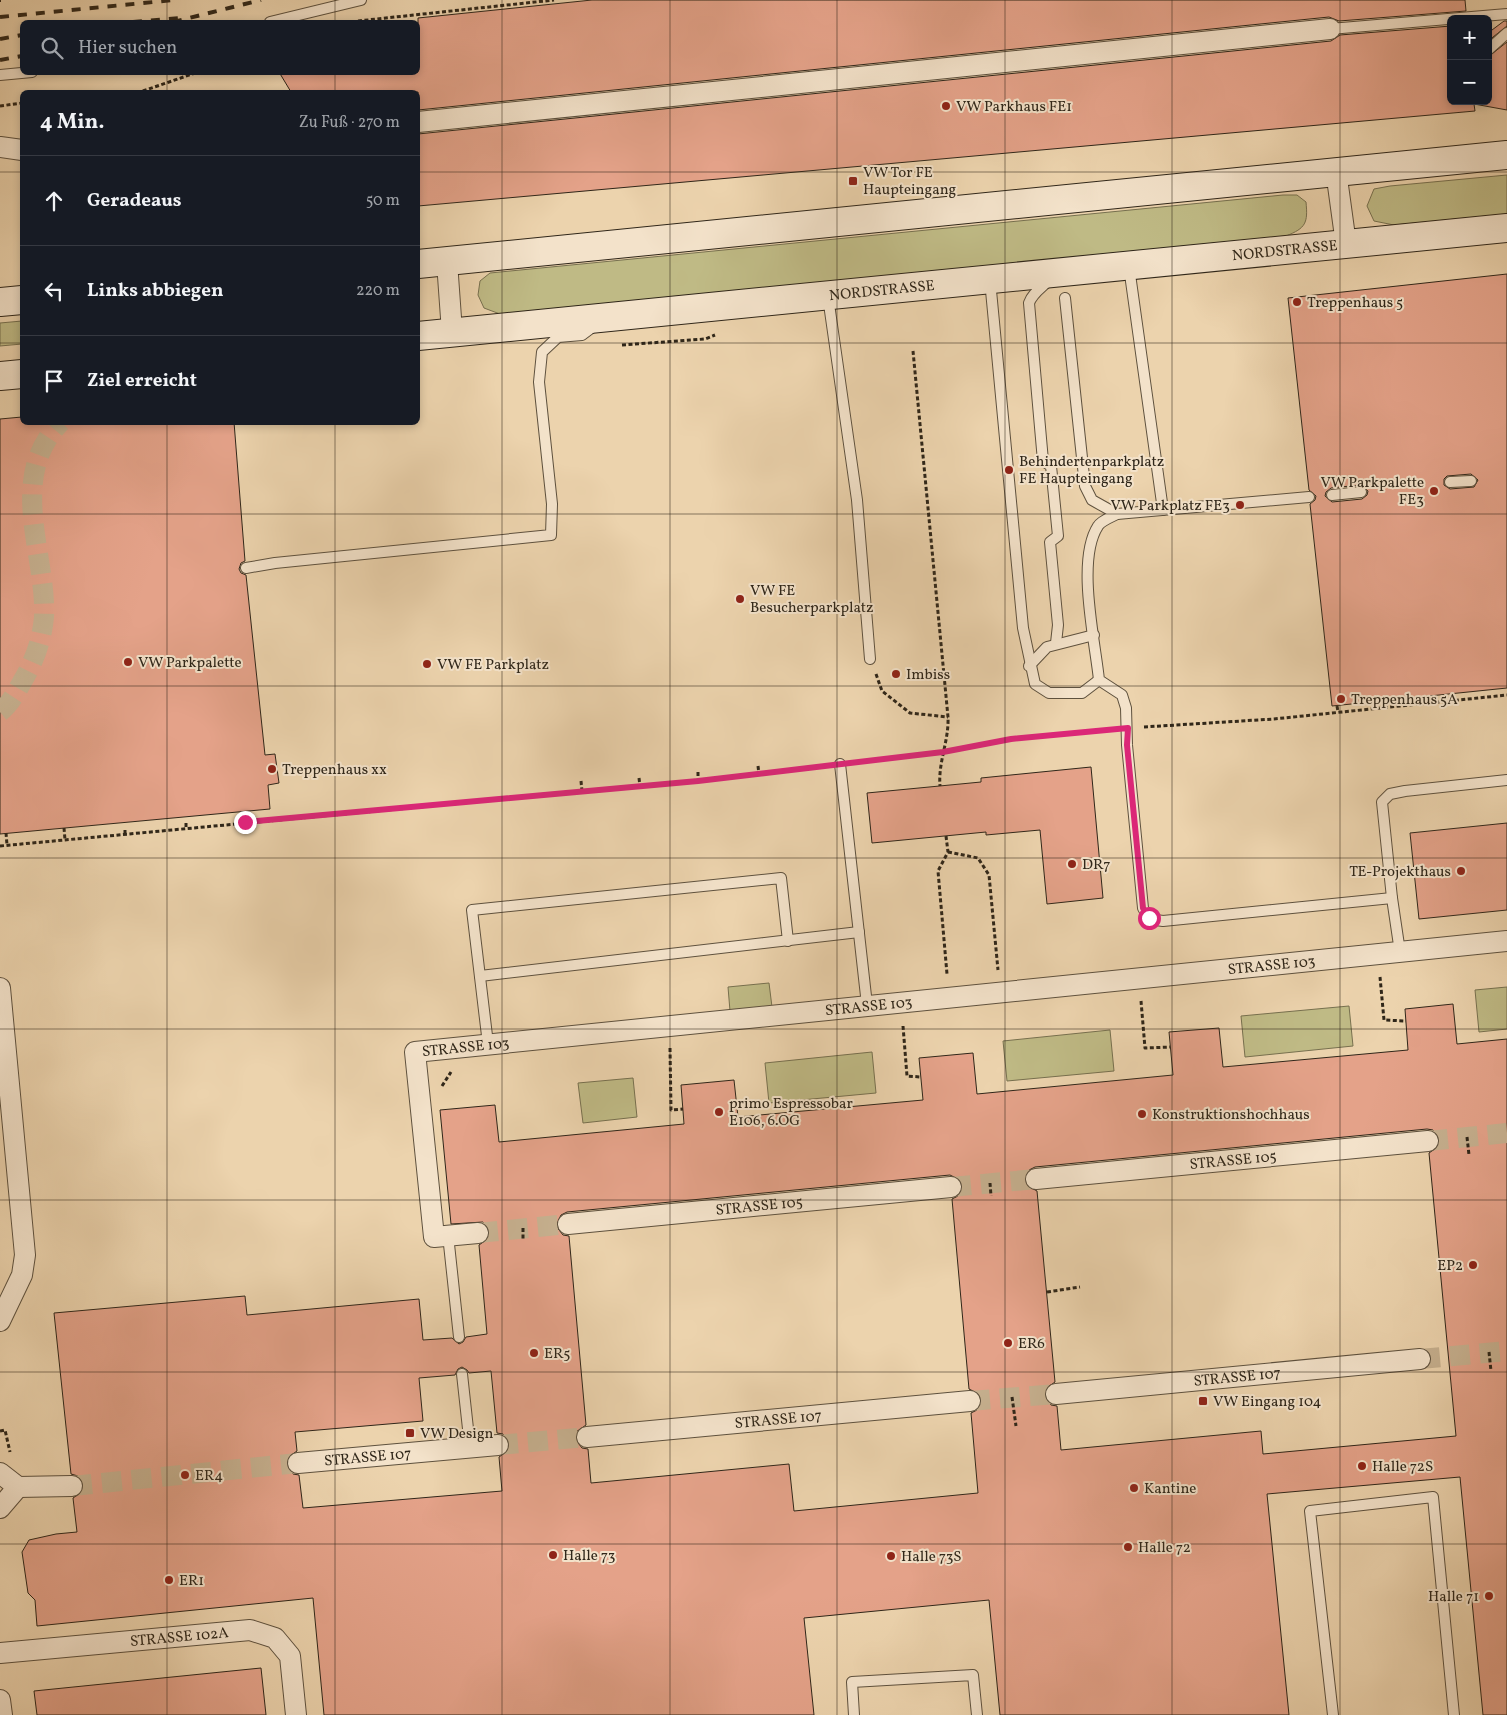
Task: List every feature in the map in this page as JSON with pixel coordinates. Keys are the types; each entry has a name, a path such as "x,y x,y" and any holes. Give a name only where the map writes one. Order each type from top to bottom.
{"street":[{"path":"420,122 1330,29"},
{"path":"1,147 20,146"},
{"path":"1,147 20,150"},
{"path":"420,264 1507,155"},
{"name":"NORDSTRASSE","path":"1336,172 1346,244"},
{"name":"NORDSTRASSE","path":"420,336 1094,270 1133,273 1306,248 1507,228"},
{"path":"447,262 452,332"},
{"path":"0,302 20,300"},
{"path":"0,376 20,374"},
{"name":"STRASSE 103","path":"441,1236 415,1052 1507,941"},
{"path":"0,988 25,1255 22,1275 0,1321"},
{"name":"STRASSE 105","path":"1036,1179 1428,1141"},
{"name":"STRASSE 105","path":"568,1224 951,1187"},
{"path":"441,1236 478,1232"},
{"name":"STRASSE 107","path":"1056,1394 1420,1359"},
{"name":"STRASSE 107","path":"587,1437 970,1401"},
{"name":"STRASSE 107","path":"298,1463 498,1445"},
{"path":"0,1473 18,1487 72,1486"},
{"path":"0,1508 18,1487"},
{"name":"STRASSE 102A","path":"0,1653 250,1630 275,1638 290,1656 296,1715"},
{"path":"0,1700 2,1715"}],"lane":[{"path":"278,20 361,0"},
{"path":"1330,29 1507,14"},
{"path":"1492,46 1507,32"},
{"path":"0,75 20,73"},
{"path":"1281,262 1306,248"},
{"path":"1133,273 1164,510"},
{"path":"1054,274 1042,288 1032,294 1029,303 1043,461 1051,466 1058,536 1050,542 1058,626 1056,644"},
{"path":"990,280 1022,628 1030,666 1035,684 1049,693 1082,693 1099,680"},
{"path":"828,295 857,500 870,659"},
{"path":"1065,298 1085,486 1092,500 1117,514"},
{"path":"246,568 275,563 551,535 552,504 539,382 542,352 558,338 582,335 606,318"},
{"path":"1450,482 1471,480"},
{"path":"1336,494 1360,492"},
{"path":"1099,680 1087,563 1090,540 1099,524 1117,514 1309,497"},
{"path":"1030,666 1047,646 1094,635"},
{"path":"1099,680 1122,695 1126,708 1127,745 1140,883 1143,908 1149,918 1163,921 1392,898"},
{"path":"840,764 867,1005"},
{"path":"1400,952 1392,898 1382,802 1390,794 1405,791 1507,780"},
{"path":"488,1044 472,910 781,878 788,941"},
{"path":"480,976 859,932"},
{"path":"441,1236 459,1337"},
{"path":"462,1374 470,1447"},
{"path":"1333,1715 1310,1512 1433,1497 1454,1715"},
{"path":"854,1715 852,1682 973,1675 977,1715"}],"path":[{"path":"372,20 554,0"},
{"path":"146,90 189,75"},
{"path":"0,106 20,103"},
{"path":"913,351 948,717 939,773 940,786"},
{"path":"870,659 882,691 910,713 948,717"},
{"path":"0,846 303,815 404,808 462,800 698,781 943,752 1011,739 1128,728 1274,719 1507,695"},
{"path":"1337,706 1338,712"},
{"path":"758,766 759,774"},
{"path":"698,772 698,781"},
{"path":"639,778 640,786"},
{"path":"581,781 582,791"},
{"path":"403,803 404,808"},
{"path":"363,807 363,812"},
{"path":"245,816 245,822"},
{"path":"186,823 186,828"},
{"path":"64,828 65,840"},
{"path":"125,828 125,834"},
{"path":"6,833 7,845"},
{"path":"946,836 948,852 938,871 949,997"},
{"path":"948,852 978,858 989,875 1000,992"},
{"path":"1377,954 1384,1020 1406,1021"},
{"path":"1139,978 1146,1048 1170,1048"},
{"path":"901,1003 907,1076 921,1077"},
{"path":"670,1025 671,1110 683,1109"},
{"path":"440,1092 468,1046"},
{"path":"1467,1137 1469,1155"},
{"path":"990,1184 992,1196"},
{"path":"523,1228 523,1239"},
{"path":"1047,1292 1080,1287"},
{"path":"1489,1352 1491,1371"},
{"path":"1012,1397 1016,1426"}],"shaded area":[{"path":"1507,175 1507,214 1394,225 1374,221 1367,206 1374,189"},
{"path":"1297,195 1306,202 1307,209 1306,220 1302,227 1286,236 500,314 484,308 478,295 480,281 490,273"},
{"path":"20,321 20,344 0,346 0,323"},
{"path":"769,983 772,1007 730,1011 728,987"},
{"path":"1507,987 1507,1029 1479,1032 1475,990"},
{"path":"1349,1006 1353,1046 1245,1057 1241,1016"},
{"path":"1110,1030 1114,1071 1007,1081 1003,1041"},
{"path":"872,1052 876,1093 769,1103 765,1063"},
{"path":"633,1078 637,1117 583,1123 578,1083"}],"building":[{"path":"592,0 1465,0 1466,11 1339,21 1329,17 420,110 420,90 290,90 281,75 420,75 420,20 418,18"},
{"path":"1504,21 1507,21 1507,26 1492,38 1492,30"},
{"path":"1447,26 1447,105 1474,105 1475,111 420,206 420,134 1331,41 1340,35"},
{"path":"1507,42 1507,110 1480,105 1492,105 1492,54"},
{"name":"VW Parkpalette FE3","path":"1507,274 1507,688 1332,706 1310,504 1315,500 1316,496 1309,490 1288,298","holes":["1471,474 1478,480 1474,487 1450,489 1444,485 1444,479 1447,476","1360,485 1368,491 1367,495 1362,499 1332,502 1325,496 1326,492 1331,488"]},
{"name":"VW Parkpalette","path":"20,417 20,425 234,425 245,561 241,563 239,569 241,573 246,575 265,755 275,754 279,783 268,785 270,809 0,834 0,419"},
{"path":"1091,767 1103,898 1047,904 1040,830 986,835 986,832 872,843 867,793 981,782 981,778"},
{"name":"TE-Projekthaus","path":"1507,823 1507,910 1419,919 1410,833"},
{"path":"1453,1004 1457,1044 1507,1039 1507,1715 1483,1715 1460,1477 1267,1494 1289,1715 1000,1715 989,1600 804,1618 814,1715 324,1715 313,1598 37,1626 35,1600 28,1593 22,1552 29,1540 77,1532 73,1498 82,1492 84,1486 78,1476 71,1474 54,1313 245,1296 247,1315 419,1299 423,1340 452,1338 459,1344 466,1337 487,1334 479,1245 489,1238 490,1231 483,1222 451,1224 440,1110 495,1105 499,1142 684,1124 681,1085 734,1080 738,1117 923,1100 919,1058 973,1053 977,1094 1173,1075 1169,1032 1219,1028 1223,1067 1408,1050 1405,1009","holes":["1427,1129 1433,1130 1440,1139 1439,1146 1429,1153 1456,1436 1263,1454 1261,1431 1061,1450 1057,1406 1051,1405 1044,1396 1045,1389 1055,1382 1037,1191 1026,1185 1024,1180 1029,1170 1035,1167","950,1175 960,1180 963,1186 958,1196 952,1199 969,1389 979,1394 982,1400 977,1410 971,1413 978,1493 794,1511 789,1464 591,1483 588,1449 582,1448 575,1439 576,1432 586,1425 569,1236 563,1235 556,1226 561,1215 567,1212","462,1367 469,1373 491,1371 497,1433 503,1434 510,1443 509,1450 499,1457 502,1491 303,1508 299,1475 293,1474 286,1465 287,1458 297,1451 295,1432 423,1421 419,1378 455,1375 458,1369"]},
{"path":"261,1668 266,1715 37,1715 34,1691"}],"tunnel":[{"path":"0,712 12,698 34,659 41,634 44,617 43,593 33,517 32,492 36,467 45,444 59,425"},
{"path":"1428,1141 1507,1133"},
{"path":"951,1187 1036,1179"},
{"path":"478,1233 568,1224"},
{"path":"1420,1359 1507,1351"},
{"path":"970,1401 1056,1394"},
{"path":"498,1445 587,1437"},
{"path":"72,1486 298,1463"}],"railway":[{"path":"0,17 174,0"},
{"path":"181,20 261,0"},
{"path":"156,20 180,18"},
{"path":"0,39 20,35"},
{"path":"0,60 20,56"}],"place":[{"name":"VW Parkhaus FE1","path":"946,106"},
{"name":"VW Tor FE Haupteingang","path":"853,181"},
{"name":"Treppenhaus 5","path":"1297,302"},
{"name":"Behindertenparkplatz FE Haupteingang","path":"1009,470"},
{"name":"VW Parkpalette FE3","path":"1434,491"},
{"name":"VW Parkplatz FE3","path":"1240,505"},
{"name":"VW FE Besucherparkplatz","path":"740,599"},
{"name":"VW Parkpalette","path":"128,662"},
{"name":"VW FE Parkplatz","path":"427,664"},
{"name":"Imbiss","path":"896,674"},
{"name":"Treppenhaus 5A","path":"1341,699"},
{"name":"Treppenhaus xx","path":"272,769"},
{"name":"DR7","path":"1072,864"},
{"name":"TE-Projekthaus","path":"1461,871"},
{"name":"primo Espressobar E106, 6.OG","path":"719,1112"},
{"name":"Konstruktionshochhaus","path":"1142,1114"},
{"name":"EP2","path":"1473,1265"},
{"name":"ER6","path":"1008,1343"},
{"name":"ER5","path":"534,1353"},
{"name":"VW Eingang 104","path":"1203,1401"},
{"name":"VW Design","path":"410,1433"},
{"name":"Halle 72S","path":"1362,1466"},
{"name":"ER4","path":"185,1475"},
{"name":"Kantine","path":"1134,1488"},
{"name":"Halle 72","path":"1128,1547"},
{"name":"Halle 73","path":"553,1555"},
{"name":"Halle 73S","path":"891,1556"},
{"name":"ER1","path":"169,1580"},
{"name":"Halle 71","path":"1489,1596"}],"route":[{"path":"245,822 698,781 943,752 1011,739 1128,728 1127,745 1143,908 1149,918"}]}
